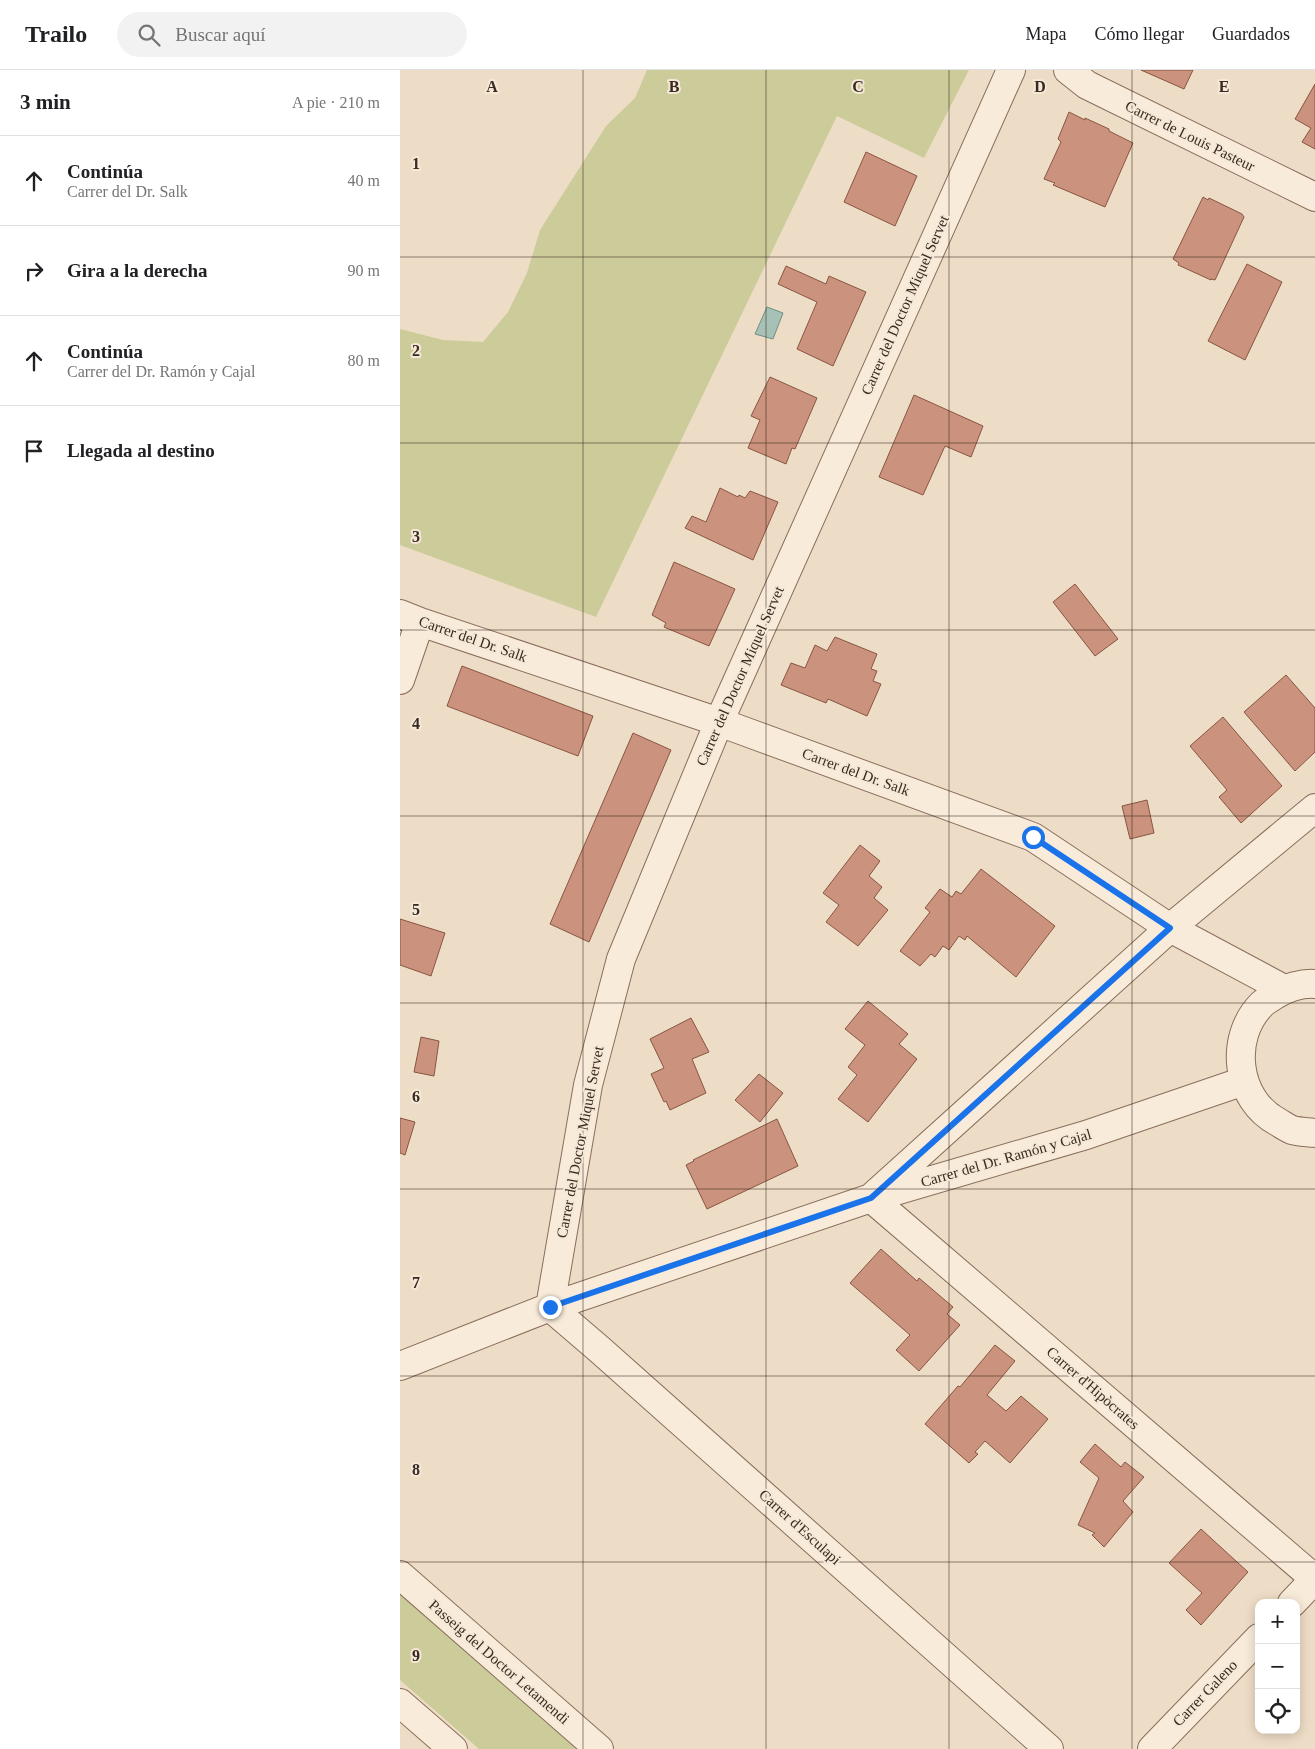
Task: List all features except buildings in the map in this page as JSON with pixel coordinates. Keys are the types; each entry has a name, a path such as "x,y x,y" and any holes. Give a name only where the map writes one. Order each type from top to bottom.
{"street":[{"name":"Carrer del Doctor Miquel Servet","path":"550,1307 588,1085 621,959 719,722 1010,70"},
{"name":"Carrer de Louis Pasteur","path":"1068,70 1087,85 1315,196"},
{"name":"Carrer del Dr. Salk","path":"410,618 719,722 1033,837 1170,928 1284,989"},
{"path":"400,680 410,618"},
{"path":"871,1198 1170,928 1315,808"},
{"path":"1315,984 1284,989 1263,1004 1247,1024 1240,1049 1241,1074 1251,1098 1269,1117 1292,1130 1315,1132"},
{"name":"Carrer del Dr. Ramón y Cajal","path":"400,1366 550,1307 871,1198 1086,1135 1244,1081"},
{"name":"Carrer d'Hipòcrates","path":"871,1198 1315,1579"},
{"name":"Carrer d'Esculapi","path":"550,1307 607,1355 1050,1749"},
{"name":"Passeig del Doctor Letamendi","path":"400,1575 599,1749"},
{"path":"1296,1599 1315,1579"},
{"name":"Carrer Galeno","path":"1152,1749 1255,1642"},
{"path":"400,1703 453,1749"}],"shaded area":[{"path":"647,70 969,70 924,158 837,116 596,617 400,545 400,329 443,340 483,342 508,312 527,273 540,230 606,126 635,98"},
{"path":"767,307 783,313 773,339 755,334"},
{"path":"400,1591 578,1749 479,1749 400,1680"}],"route":[{"path":"550,1307 871,1198 1170,928 1033,837"}]}
